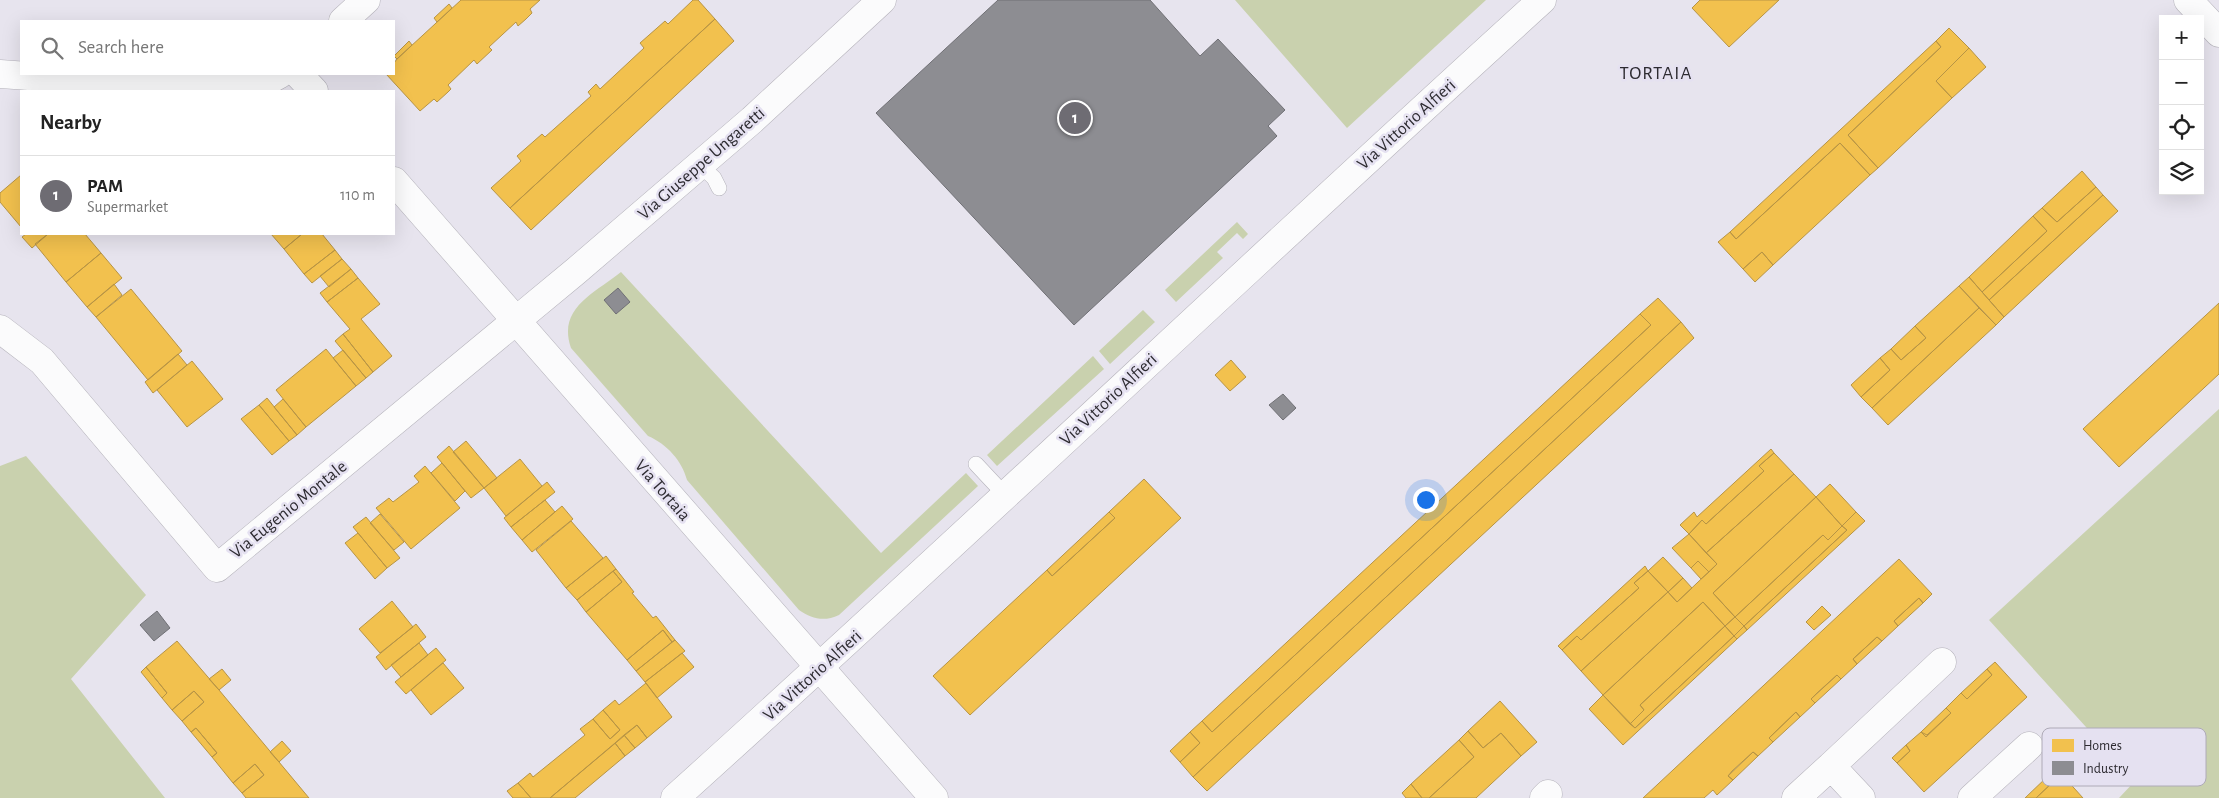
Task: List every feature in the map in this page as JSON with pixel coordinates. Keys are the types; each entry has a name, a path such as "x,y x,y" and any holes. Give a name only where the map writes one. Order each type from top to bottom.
{"street":[{"path":"344,20 366,0"},
{"name":"Via Giuseppe Ungaretti","path":"517,321 700,165 882,0"},
{"name":"Via Vittorio Alfieri","path":"675,798 819,669 1302,218 1542,0"},
{"path":"2188,0 2219,33"},
{"path":"0,74 111,82 271,79 278,75"},
{"path":"299,75 313,90"},
{"name":"Via Tortaia","path":"395,182 819,669 934,798"},
{"name":"Via Eugenio Montale","path":"0,329 42,361 217,568 517,321"},
{"path":"1796,798 1942,662"},
{"path":"1972,798 2028,746"},
{"path":"1831,766 1861,798"}],"lane":[{"path":"700,165 714,178 719,188"},
{"path":"976,464 1005,495"}],"green space":[{"path":"1235,0 1486,0 1347,128"},
{"path":"1237,222 1248,234 1243,239 1237,233 1217,252 1223,258 1176,302 1165,290"},
{"path":"621,272 881,553 966,473 978,486 839,615 823,619 804,613 799,610 687,480 685,473 673,454 655,439 648,436 571,348 568,334 569,322 574,312 590,295"},
{"path":"1143,310 1155,322 1110,364 1099,351"},
{"path":"1093,356 1104,369 997,466 987,455"},
{"path":"2219,409 2219,798 2119,798 2130,786 2206,786 2206,728 2087,728 1989,620"},
{"path":"26,456 146,595 71,679 165,798 0,798 0,466"}],"building: Homes":[{"path":"461,0 540,0 530,9 532,13 526,19 518,26 516,22 489,47 492,50 477,64 474,60 448,85 451,89 448,92 437,102 434,99 420,111 387,75 395,75 395,62"},
{"path":"693,0 698,0 715,19 510,208 491,188 521,161 517,156 542,134 545,137 591,96 588,92 596,84 600,89 644,48 640,43 665,21 668,24"},
{"path":"1700,0 1779,0 1729,47 1692,8"},
{"path":"449,4 452,8 437,22 434,18"},
{"path":"715,19 734,41 531,230 510,208"},
{"path":"1949,28 1969,48 1936,81 1952,98 1878,168 1848,135 1941,47 1936,41"},
{"path":"409,41 412,45 397,59 395,55"},
{"path":"1936,41 1941,47 1848,135 1878,168 1870,175 1840,143 1736,239 1730,232"},
{"path":"1969,48 1986,67 1952,98 1936,81"},
{"path":"1840,143 1870,175 1773,265 1762,252 1743,269 1718,242 1730,232 1736,239"},
{"path":"2082,171 2096,187 2057,222 2042,208"},
{"path":"20,176 20,226 0,202 0,193"},
{"path":"2096,187 2103,195 1989,300 1982,292 2047,231 2033,216 2042,208 2057,222"},
{"path":"2103,195 2118,211 2004,317 1989,300"},
{"path":"2033,216 2047,231 1982,292 1969,277"},
{"path":"25,235 47,235 32,248 22,237"},
{"path":"47,235 86,235 101,253 66,282 35,244"},
{"path":"272,235 301,235 284,249"},
{"path":"301,235 323,235 335,250 304,274 284,249"},
{"path":"335,250 342,259 312,283 304,274"},
{"path":"1762,252 1773,265 1755,282 1743,269"},
{"path":"101,253 122,278 87,307 66,282"},
{"path":"342,259 351,269 329,287 320,276"},
{"path":"351,269 358,278 327,302 320,293"},
{"path":"1969,277 2004,317 1996,325 1959,286"},
{"path":"358,278 380,304 361,319 392,356 373,372 343,334 350,329 327,302"},
{"path":"114,284 122,295 96,317 87,307"},
{"path":"1959,286 1979,308 1872,408 1861,397 1890,370 1880,358 1891,349 1901,360 1926,338 1915,326"},
{"path":"131,289 182,351 148,380 96,317"},
{"path":"1658,298 1681,322 1193,777 1180,762 1200,743 1190,732 1202,721 1212,732 1651,325 1640,314"},
{"path":"2219,303 2219,374 2119,467 2083,429"},
{"path":"1979,308 1996,325 1888,425 1872,408"},
{"path":"1640,314 1651,325 1212,732 1202,721"},
{"path":"1681,322 1694,338 1207,791 1193,777"},
{"path":"1915,326 1926,338 1901,360 1891,349"},
{"path":"343,334 373,372 366,378 335,341"},
{"path":"326,349 356,386 306,427 276,390"},
{"path":"343,350 366,378 356,386 333,358"},
{"path":"178,354 187,365 153,393 145,382"},
{"path":"1880,358 1890,370 1861,397 1851,385"},
{"path":"1231,360 1246,377 1230,391 1215,375"},
{"path":"192,361 223,399 187,427 157,390"},
{"path":"267,398 297,435 289,441 259,405"},
{"path":"283,399 306,427 297,435 274,407"},
{"path":"259,405 289,441 272,455 241,419"},
{"path":"466,441 497,478 484,488 453,452"},
{"path":"449,446 484,488 471,498 437,457"},
{"path":"1771,449 1774,453 1759,466 1764,471 1706,524 1702,520 1689,534 1680,525 1694,512 1697,517"},
{"path":"1774,453 1794,474 1706,553 1689,534 1702,520 1706,524 1764,471 1759,466"},
{"path":"520,459 542,486 506,516 484,488"},
{"path":"442,463 465,491 455,501 431,473"},
{"path":"425,466 460,508 411,549 376,508 389,498 393,502 419,482 414,476"},
{"path":"1794,474 1816,497 1713,593 1735,617 1725,626 1703,602 1603,695 1581,671 1668,592 1677,602 1717,564 1706,553"},
{"path":"1144,479 1181,518 970,715 933,676 1047,570 1052,576 1115,518 1109,512"},
{"path":"547,482 555,492 511,527 504,518"},
{"path":"1830,484 1856,512 1842,526 1816,497"},
{"path":"1816,497 1842,526 1828,540 1823,535 1735,617 1713,593"},
{"path":"545,500 555,512 522,540 511,527"},
{"path":"562,506 573,519 532,552 522,540"},
{"path":"1109,512 1115,518 1052,576 1047,570"},
{"path":"1856,512 1865,521 1747,630 1744,626 1847,530 1842,526"},
{"path":"380,514 404,542 394,550 370,523"},
{"path":"366,517 400,558 387,568 353,527"},
{"path":"571,521 603,558 566,588 536,550"},
{"path":"1842,526 1847,530 1744,626 1735,617 1823,535 1828,540"},
{"path":"358,533 387,568 375,579 345,543"},
{"path":"1689,534 1717,564 1709,572 1698,561 1691,568 1672,548"},
{"path":"606,556 616,569 577,600 566,588"},
{"path":"1663,557 1683,578 1668,592 1648,571"},
{"path":"1899,559 1932,594 1923,603 1919,598 1894,621 1898,626 1882,641 1877,637 1853,659 1857,664 1841,679 1837,675 1817,693 1811,699 1815,703 1800,717 1796,712 1769,738 1773,742 1758,756 1753,752 1732,771 1728,776 1733,780 1717,795 1713,790 1704,798 1643,798"},
{"path":"1698,561 1709,572 1701,579 1691,568"},
{"path":"1645,566 1648,571 1634,583 1639,588 1581,640 1577,636 1562,650 1558,646"},
{"path":"616,569 634,592 632,593 653,618 656,616 675,640 672,642 663,630 627,660 586,612 622,582 613,571"},
{"path":"613,571 622,582 586,612 577,600"},
{"path":"1648,571 1668,592 1581,671 1562,650 1577,636 1581,640 1639,588 1634,583"},
{"path":"1683,578 1692,588 1677,602 1668,592"},
{"path":"1919,598 1923,603 1898,626 1894,621"},
{"path":"392,601 413,627 380,653 359,629"},
{"path":"1703,602 1725,626 1640,705 1644,710 1630,724 1603,695"},
{"path":"1822,606 1831,615 1814,630 1806,622"},
{"path":"1735,617 1744,626 1734,636 1725,626"},
{"path":"416,624 426,637 386,670 376,657"},
{"path":"1725,626 1734,636 1635,728 1630,724 1644,710 1640,705"},
{"path":"1744,626 1747,630 1737,639 1734,636"},
{"path":"663,630 672,642 636,671 627,660"},
{"path":"1734,636 1737,639 1623,745 1589,709 1603,695 1635,728"},
{"path":"1877,637 1882,641 1857,664 1853,659"},
{"path":"675,640 685,651 645,682 636,671"},
{"path":"177,641 309,798 246,798 242,793 264,775 255,764 233,783 212,757 217,753 196,728 191,732 182,721 204,702 194,691 172,710 162,698 167,693 146,667"},
{"path":"419,643 428,655 401,677 391,665"},
{"path":"436,648 446,660 406,694 395,682"},
{"path":"682,653 694,667 657,698 645,682"},
{"path":"1995,662 2027,697 1924,792 1897,763 1910,751 1906,745 1921,732 1927,735 1951,713 1946,708 1961,693 1967,699 1992,675 1987,669"},
{"path":"443,663 464,688 431,715 411,690"},
{"path":"146,667 167,693 162,698 141,672"},
{"path":"222,669 231,680 219,690 209,679"},
{"path":"1987,669 1992,675 1967,699 1961,693"},
{"path":"1837,675 1841,679 1815,703 1811,699"},
{"path":"646,683 672,717 647,738 637,725 550,798 531,798 518,783 530,773 533,777 585,735 580,729 593,719 610,739 620,730 603,710 615,700 619,705"},
{"path":"194,691 204,702 182,721 172,710"},
{"path":"1500,701 1537,742 1521,756 1501,733 1483,748 1468,731"},
{"path":"1946,708 1951,713 1926,737 1921,732"},
{"path":"603,710 620,730 610,739 593,719"},
{"path":"1796,712 1800,717 1773,742 1769,738"},
{"path":"637,725 647,738 635,748 624,735"},
{"path":"196,728 217,753 212,757 191,732"},
{"path":"1468,731 1483,748 1501,733 1521,756 1476,798 1429,798 1474,757 1459,740"},
{"path":"1190,732 1200,743 1180,762 1170,751"},
{"path":"624,735 635,748 625,756 615,743"},
{"path":"1459,740 1474,757 1429,798 1422,798 1411,784"},
{"path":"282,741 291,751 279,762 270,752"},
{"path":"615,743 625,756 575,798 550,798"},
{"path":"1906,745 1910,751 1897,763 1892,758"},
{"path":"1753,752 1758,756 1733,780 1728,776"},
{"path":"255,764 264,775 242,793 233,783"},
{"path":"2042,782 2042,786 2049,786 2036,798 2025,798"},
{"path":"518,783 531,798 513,798 507,791"},
{"path":"1411,784 1422,798 1406,798 1402,793"},
{"path":"2049,786 2072,786 2083,798 2036,798"}],"building: Industry":[{"path":"998,0 1150,0 1200,56 1218,39 1285,110 1268,126 1277,136 1074,325 876,113"},
{"path":"618,288 630,302 616,314 604,300"},
{"path":"1283,394 1296,408 1283,420 1269,405"},
{"path":"157,611 170,628 154,641 140,625"}],"place":[{"name":"PAM","path":"1075,118"}],"district":[{"name":"TORTAIA","path":"1656,72"}]}
